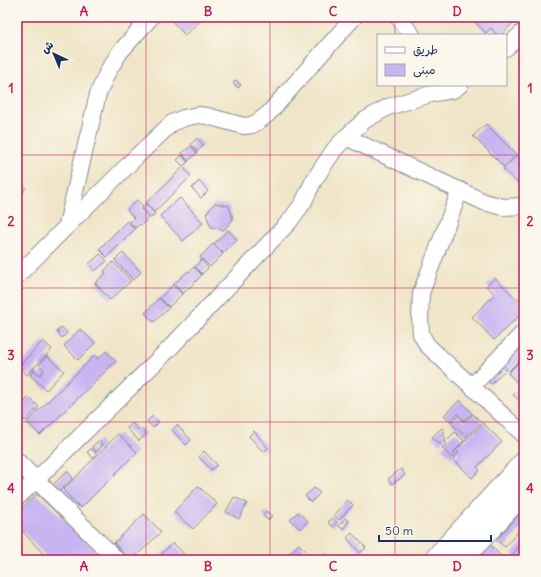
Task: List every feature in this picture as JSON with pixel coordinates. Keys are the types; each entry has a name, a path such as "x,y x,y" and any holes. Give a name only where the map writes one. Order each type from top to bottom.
{"main road":[{"path":"435,560 524,463"},
{"path":"461,560 524,490"}],"street":[{"path":"67,225 98,94 108,71 120,52 151,17"},
{"path":"398,17 411,34"},
{"path":"17,276 172,123 198,115 244,126 252,125 259,121 268,114 351,18"},
{"path":"17,498 171,347 289,222 303,203 314,180 326,162 346,137 365,120 388,107 455,86"},
{"path":"346,137 484,202 503,207 524,206"},
{"path":"460,190 421,293 421,334 427,345 524,434"},
{"path":"472,386 524,332"},
{"path":"17,461 117,560"}],"building":[{"path":"168,17 202,17 203,18 185,35"},
{"path":"470,17 508,17 513,23 502,34 496,34 491,28 486,33"},
{"path":"236,80 241,85 238,88 233,83"},
{"path":"486,124 517,155 504,167 473,136"},
{"path":"197,138 204,145 197,151 191,144"},
{"path":"191,146 197,153 188,161 182,153"},
{"path":"521,152 524,155 524,181 520,185 503,169"},
{"path":"182,155 188,162 183,166 177,160"},
{"path":"183,167 191,176 154,212 146,203"},
{"path":"199,181 208,191 201,198 192,188"},
{"path":"17,182 26,187 20,198 17,197"},
{"path":"180,198 203,223 183,241 160,216"},
{"path":"137,200 143,207 141,209 149,218 135,228 130,222 134,218 127,210"},
{"path":"215,203 229,206 233,219 224,230 211,227 206,214"},
{"path":"146,204 155,214 151,218 142,208"},
{"path":"127,221 135,229 107,257 99,249"},
{"path":"228,230 237,240 223,253 214,244"},
{"path":"213,244 223,254 210,267 200,257"},
{"path":"123,253 141,272 133,280 115,260"},
{"path":"100,254 107,261 95,271 89,264"},
{"path":"201,260 208,268 202,274 195,267"},
{"path":"113,262 131,281 110,300 95,283 106,273 104,271"},
{"path":"194,267 202,275 183,294 174,284"},
{"path":"495,278 524,306 524,311 494,340 472,317 495,294 486,286"},
{"path":"173,285 182,294 169,307 160,298"},
{"path":"159,298 169,308 154,322 145,313"},
{"path":"62,327 67,333 62,338 57,332"},
{"path":"80,329 95,343 78,360 64,346"},
{"path":"524,338 524,356 509,371 500,362"},
{"path":"43,341 52,349 27,375 19,366"},
{"path":"106,351 116,361 40,435 27,422 95,355 98,359"},
{"path":"47,356 64,371 46,390 30,375 34,370 40,375 44,370 39,365"},
{"path":"524,357 524,405 513,395 521,387 508,373"},
{"path":"498,364 505,370 491,384 485,379"},
{"path":"29,397 39,407 25,421 17,412 17,409"},
{"path":"460,400 472,413 464,420 458,414 450,421 444,415"},
{"path":"473,414 481,422 466,437 451,423 458,416 464,422"},
{"path":"153,416 159,422 153,428 147,421"},
{"path":"132,423 139,430 141,428 146,434 139,441 127,428"},
{"path":"483,423 502,442 477,467 480,470 472,478 453,459 459,453 456,450"},
{"path":"177,425 191,440 186,445 172,430"},
{"path":"442,428 445,431 442,434 446,438 440,444 432,437"},
{"path":"254,431 268,448 263,452 249,436"},
{"path":"455,432 464,441 453,453 456,454 452,458 442,448 447,444 445,442"},
{"path":"118,434 137,452 81,508 63,490"},
{"path":"99,440 103,445 96,452 92,447"},
{"path":"91,449 97,454 93,458 87,452"},
{"path":"204,451 217,465 211,470 199,457"},
{"path":"401,469 405,475 392,484 388,479"},
{"path":"67,471 73,478 58,493 51,487"},
{"path":"198,486 217,504 193,529 174,512"},
{"path":"314,488 320,493 311,502 305,496"},
{"path":"37,494 106,560 49,560 17,525 17,513"},
{"path":"234,497 247,503 239,519 226,512"},
{"path":"71,499 78,506 74,509 68,503"},
{"path":"347,500 353,505 339,520 334,516"},
{"path":"524,509 524,525 505,547 496,540"},
{"path":"266,511 272,516 268,520 262,515"},
{"path":"298,512 308,521 300,529 290,520"},
{"path":"144,514 161,532 132,560 130,560 114,543"},
{"path":"333,518 337,522 333,527 328,522"},
{"path":"345,518 349,521 343,529 339,526"},
{"path":"352,533 366,548 360,553 347,538"},
{"path":"524,541 524,554 518,560 512,555"},
{"path":"173,543 188,558 186,560 155,560"},
{"path":"299,544 315,560 283,560"},
{"path":"490,545 503,558 501,560 485,560 480,555"},
{"path":"324,553 331,560 318,560"},
{"path":"393,555 397,560 387,560"}]}
